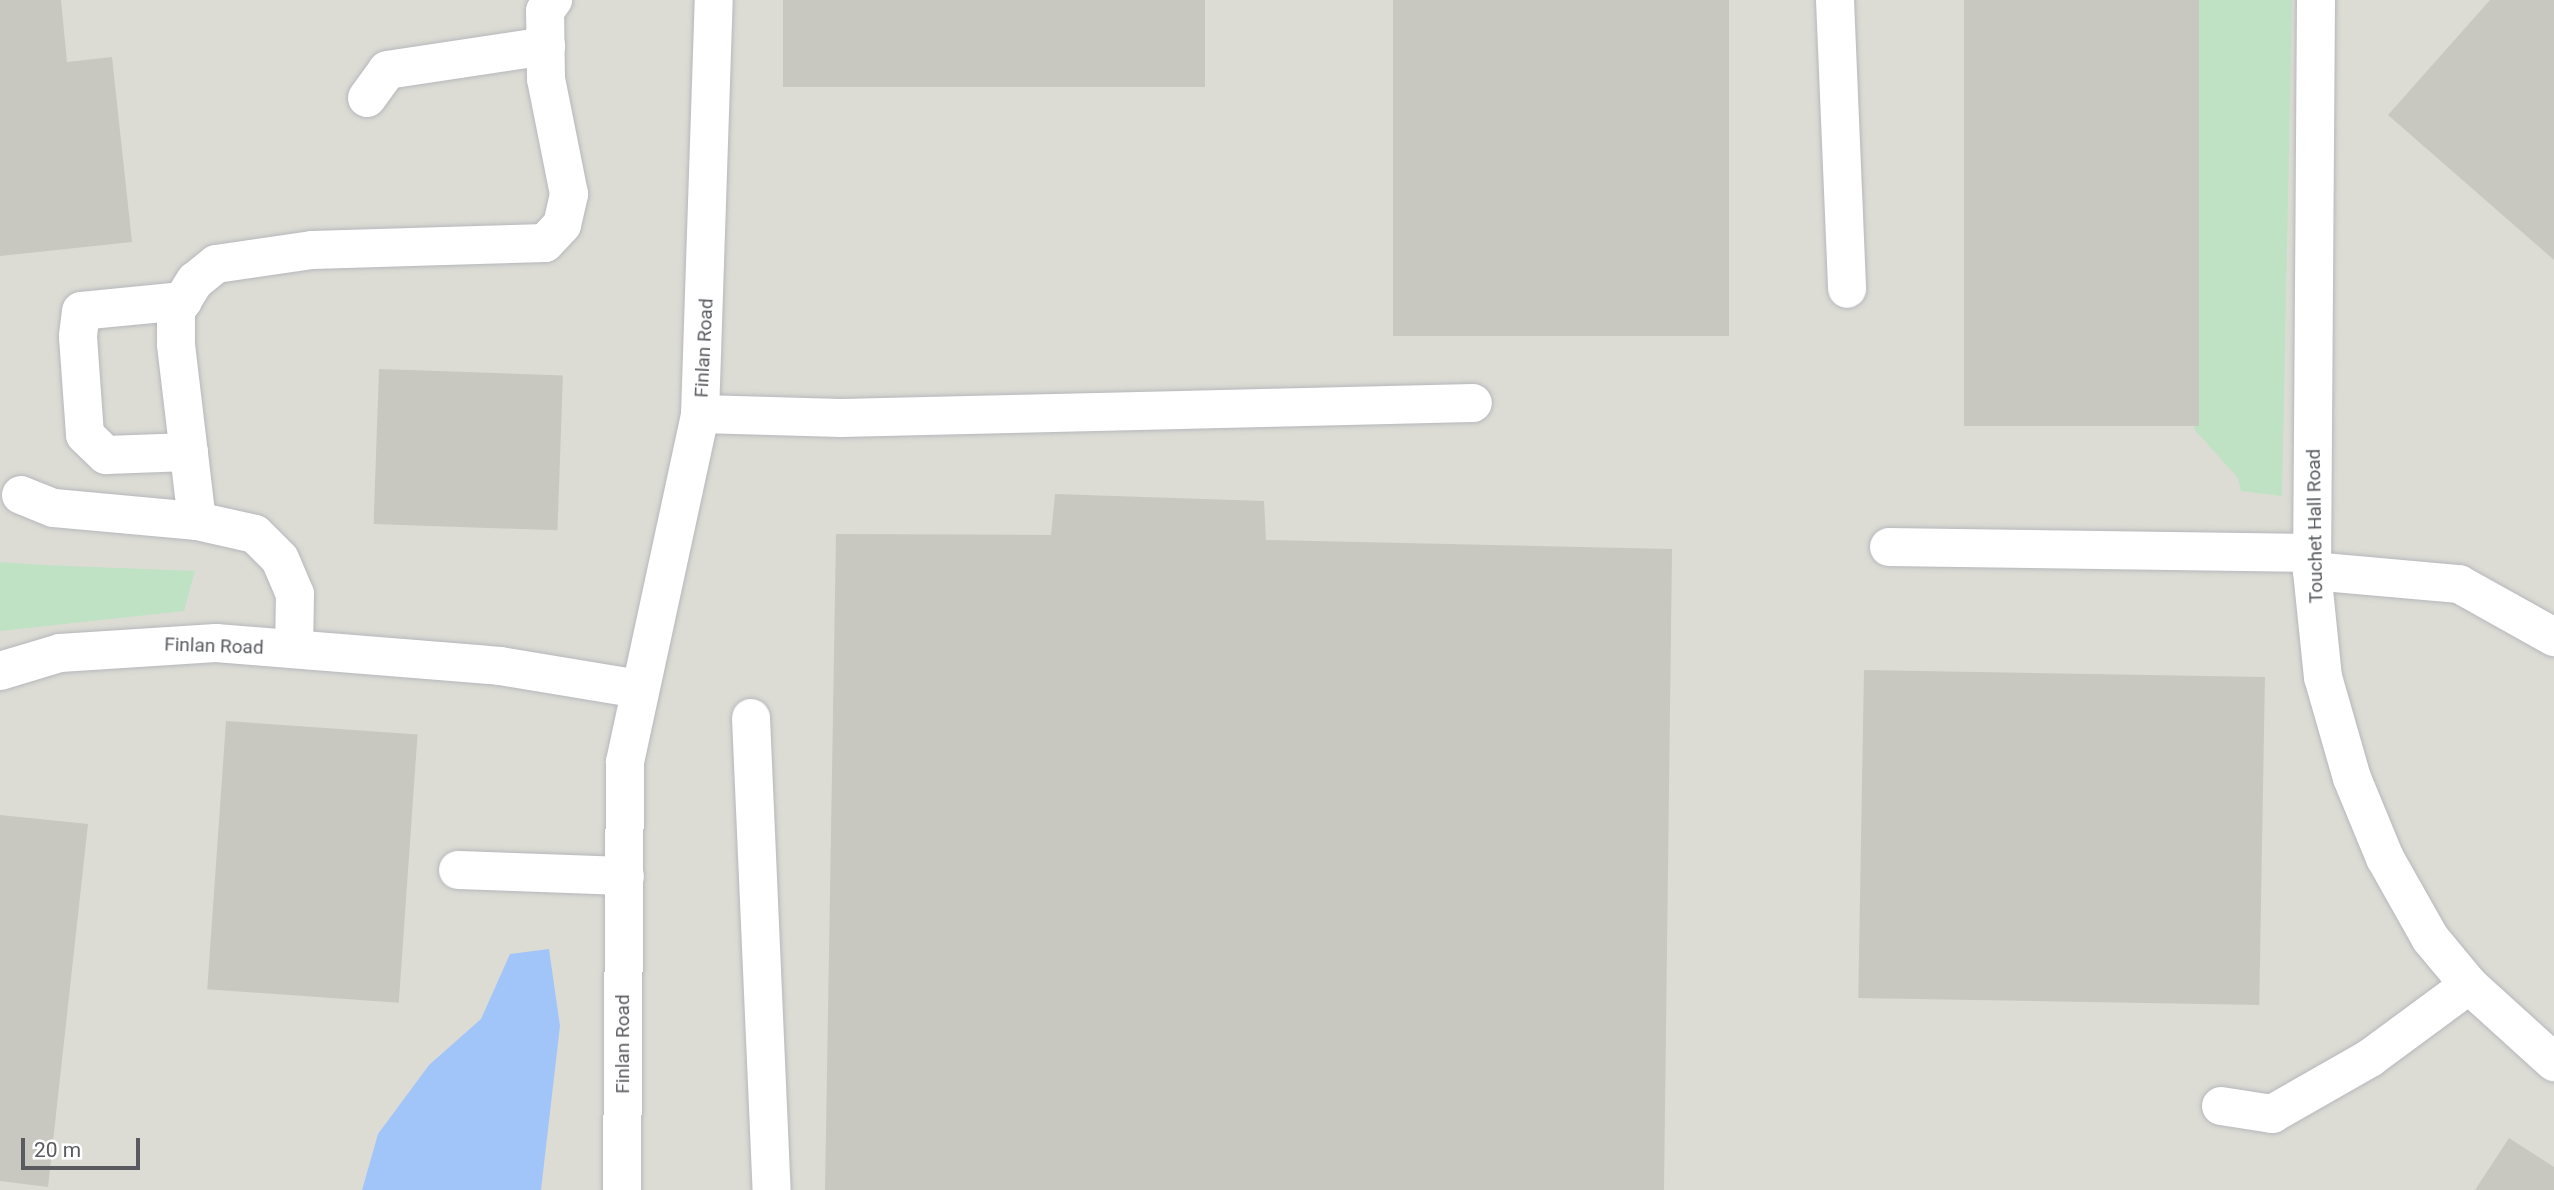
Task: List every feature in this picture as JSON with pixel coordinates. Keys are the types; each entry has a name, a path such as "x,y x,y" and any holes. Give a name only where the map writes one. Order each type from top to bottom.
{"street":[{"path":"197,521 176,344 183,301 216,264 312,250 545,243 562,225 569,194 546,46 545,11 553,0"},
{"name":"Finlan Road","path":"622,1190 625,762 700,414 714,0"},
{"path":"1835,0 1847,289"},
{"name":"Touchet Hall Road","path":"2316,0 2312,562 2323,677 2352,778 2385,858 2430,938 2469,985 2554,1062"},
{"path":"367,98 387,70 546,46"},
{"path":"183,301 81,311 78,337 85,435 106,455 188,452"},
{"path":"700,414 841,418 1473,403"},
{"path":"21,495 54,508 197,521 255,534 280,559 295,594 294,649"},
{"path":"1889,547 2312,562 2459,584 2554,637"},
{"name":"Finlan Road","path":"0,671 60,653 136,644 294,649 500,666 639,689"},
{"path":"751,718 772,1190"},
{"path":"458,870 625,876"},
{"path":"2221,1106 2272,1114 2370,1058 2469,985"}],"shaded area":[{"path":"0,0 2554,0 2554,1190 0,1190"}],"green space":[{"path":"2199,0 2292,0 2282,496 2241,491 2238,478 2194,429"},
{"path":"0,562 195,571 184,611 0,631"}],"water":[{"path":"549,949 560,1026 541,1190 362,1190 378,1134 429,1065 481,1019 510,954"}],"building":[{"path":"0,0 61,0 67,62 112,57 132,242 0,256"},
{"path":"783,0 1205,0 1205,87 783,87"},
{"path":"1393,0 1729,0 1729,336 1393,336"},
{"path":"1964,0 2199,0 2199,426 1964,426"},
{"path":"2490,0 2554,0 2554,260 2388,115"},
{"path":"379,369 563,375 557,530 374,524"},
{"path":"1055,494 1264,501 1266,540 1672,549 1664,1190 825,1190 836,534 1051,535"},
{"path":"1864,670 2265,677 2259,1005 1858,998"},
{"path":"226,721 418,734 399,1003 207,989"},
{"path":"0,815 88,824 48,1187 0,1181"},
{"path":"2509,1138 2554,1167 2554,1190 2475,1190"}]}
